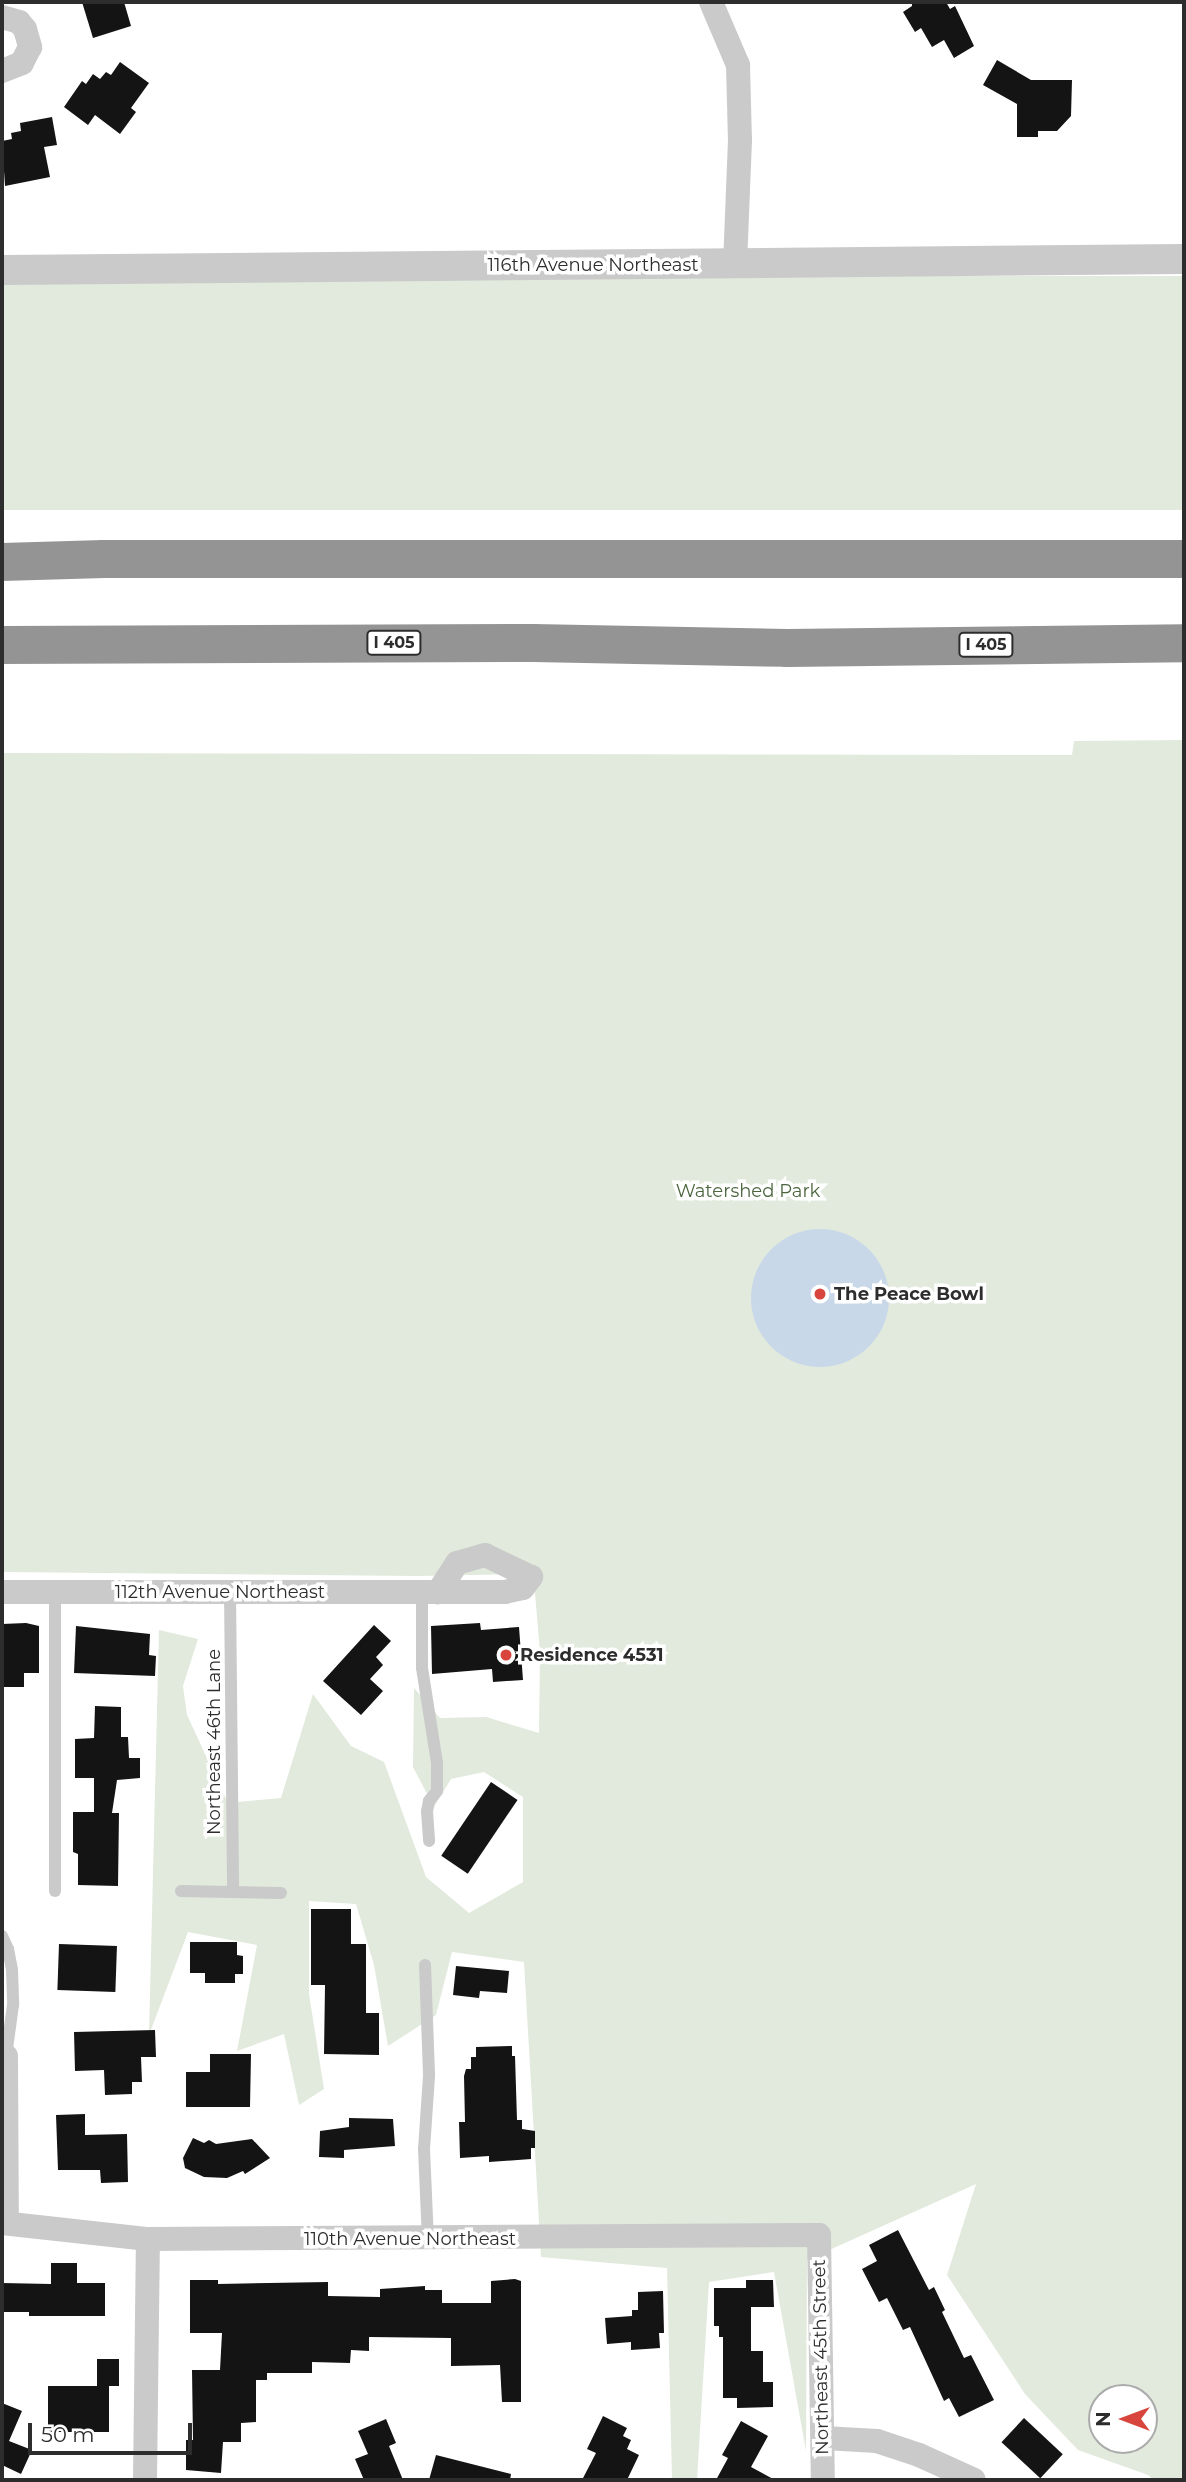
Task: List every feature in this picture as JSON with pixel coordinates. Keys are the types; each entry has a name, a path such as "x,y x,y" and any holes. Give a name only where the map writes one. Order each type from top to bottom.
{"highway":[{"path":"2,562 104,559 1184,559"},
{"name":"I 405","path":"2,645 533,643 787,648 1184,643"}],"street":[{"path":"711,2 738,65 740,140 735,264"},
{"path":"2,17 19,22 25,29 30,47 22,63 2,71"},
{"name":"116th Avenue Northeast","path":"2,270 1184,259"},
{"name":"112th Avenue Northeast","path":"2,1592 430,1592"},
{"path":"4,2222 6,2056"},
{"name":"110th Avenue Northeast","path":"4,2222 148,2239 819,2235"},
{"name":"Northeast 45th Street","path":"819,2235 823,2480"},
{"path":"145,2480 148,2239"},
{"path":"824,2438 877,2441 919,2455 974,2480"}],"lane":[{"path":"55,1592 55,1891"},
{"name":"Northeast 46th Lane","path":"230,1592 233,1892"},
{"path":"429,1841 427,1811 429,1801 437,1791 437,1763 422,1668 430,1592"},
{"path":"181,1891 281,1893"},
{"path":"2,1936 8,1949 13,2005 6,2056"},
{"path":"425,1965 429,2076 424,2149 428,2239"}],"green space":[{"path":"2,276 1184,276 1184,510 2,510"},
{"name":"Watershed Park","path":"1184,740 1184,2480 1154,2480 1148,2475 1089,2454 1158,2454 1158,2384 1088,2384 1088,2454 1078,2450 1025,2394 947,2275 976,2184 807,2260 806,2451 774,2272 709,2282 697,2480 672,2480 667,2268 541,2257 524,1962 452,1952 436,2015 388,2046 374,1965 356,1904 309,1901 309,1994 324,2089 299,2105 284,2034 237,2051 257,1945 188,1932 149,2035 159,1630 198,1639 183,1686 187,1715 228,1803 281,1798 313,1694 351,1746 384,1762 426,1877 469,1913 523,1882 523,1797 484,1772 451,1779 434,1807 413,1767 414,1688 440,1718 486,1717 539,1733 540,1652 534,1581 528,1574 418,1576 2,1572 2,753 1072,755 1074,741"}],"water":[{"name":"The Peace Bowl","path":"820,1229 847,1234 869,1249 884,1271 889,1298 884,1325 869,1347 847,1362 820,1367 793,1362 771,1347 756,1325 751,1298 756,1271 771,1249 793,1234"}],"building":[{"path":"82,2 124,2 131,26 93,38"},
{"path":"912,2 946,2 950,9 955,6 974,46 954,58 944,40 932,47 921,28 915,32 903,12 912,6"},
{"path":"997,60 1031,80 1072,80 1071,116 1057,131 1038,131 1038,137 1017,137 1017,104 983,85"},
{"path":"120,62 149,83 131,108 136,112 120,134 95,115 88,125 64,107 82,81 86,84 93,74 100,79 106,72 111,75"},
{"path":"52,117 57,145 44,147 50,177 5,186 2,141 12,139 11,133 21,131 20,123"},
{"path":"26,1623 39,1626 39,1673 24,1673 24,1687 2,1687 2,1624"},
{"path":"480,1623 481,1630 519,1627 523,1680 493,1682 492,1669 432,1674 431,1626"},
{"path":"374,1625 391,1641 376,1657 383,1665 370,1679 383,1691 361,1715 323,1681"},
{"path":"76,1626 150,1634 149,1655 156,1656 155,1676 74,1673"},
{"path":"95,1706 121,1707 121,1737 128,1737 129,1758 140,1758 140,1778 117,1780 112,1813 119,1813 118,1886 78,1885 78,1854 73,1852 73,1812 94,1812 94,1778 75,1778 75,1739 94,1738"},
{"path":"491,1782 518,1800 468,1874 441,1856"},
{"path":"311,1909 351,1909 351,1944 366,1944 366,2013 379,2013 379,2055 324,2054 325,1985 311,1985"},
{"path":"190,1942 237,1942 237,1955 243,1956 243,1974 235,1974 235,1983 205,1983 205,1973 190,1973"},
{"path":"59,1944 117,1946 115,1992 57,1990"},
{"path":"456,1966 509,1971 507,1993 480,1991 479,1998 453,1995"},
{"path":"155,2030 156,2057 141,2057 142,2082 132,2082 132,2094 105,2095 104,2070 75,2071 74,2032"},
{"path":"512,2046 512,2056 515,2056 517,2120 522,2120 522,2129 535,2131 535,2148 531,2148 531,2159 489,2162 489,2156 460,2158 459,2122 465,2122 464,2076 466,2069 471,2069 471,2057 476,2057 476,2047"},
{"path":"210,2054 251,2054 250,2107 186,2107 186,2072 210,2072"},
{"path":"85,2114 85,2135 127,2134 128,2182 101,2183 100,2170 58,2170 56,2115"},
{"path":"349,2118 393,2119 395,2146 344,2150 344,2158 319,2157 320,2131 349,2127"},
{"path":"193,2138 204,2143 209,2140 216,2144 252,2139 270,2158 245,2174 243,2171 227,2178 204,2177 185,2168 183,2158"},
{"path":"898,2230 929,2290 934,2287 945,2310 942,2312 964,2358 971,2355 994,2400 959,2417 949,2398 944,2401 910,2327 903,2330 887,2298 879,2302 862,2269 877,2261 869,2245"},
{"path":"51,2263 77,2263 77,2283 105,2283 105,2316 29,2316 29,2312 2,2312 2,2283 51,2284"},
{"path":"190,2280 218,2280 218,2284 328,2282 328,2296 380,2297 380,2289 425,2286 425,2290 442,2290 442,2303 491,2303 491,2281 521,2281 521,2402 502,2402 500,2365 451,2366 451,2338 369,2337 369,2351 351,2350 350,2363 312,2362 312,2373 267,2373 267,2380 256,2380 256,2422 241,2423 241,2442 223,2442 221,2473 186,2470 186,2440 193,2440 192,2370 220,2370 222,2333 190,2333"},
{"path":"746,2280 773,2280 774,2307 751,2307 751,2351 763,2351 763,2382 773,2382 773,2407 737,2408 737,2398 723,2398 723,2337 719,2337 719,2326 714,2326 714,2288 746,2288"},
{"path":"663,2291 664,2333 659,2333 660,2348 631,2350 631,2342 607,2344 605,2318 632,2316 632,2310 638,2310 638,2292"},
{"path":"97,2359 119,2359 119,2386 97,2386"},
{"path":"48,2386 109,2386 109,2432 48,2432"},
{"path":"2,2403 22,2411 9,2441 32,2450 21,2474 2,2465"},
{"path":"603,2416 627,2428 623,2436 631,2440 627,2449 639,2455 627,2480 582,2480 596,2453 587,2449"},
{"path":"1024,2418 1063,2454 1040,2478 1001,2442"},
{"path":"386,2419 396,2443 389,2446 403,2480 364,2480 355,2459 368,2454 358,2431"},
{"path":"741,2421 768,2436 751,2467 775,2480 716,2480 728,2458 722,2455"},
{"path":"436,2455 511,2474 510,2480 429,2480"}],"place":[{"name":"The Peace Bowl","path":"820,1294"},
{"name":"Residence 4531","path":"506,1655"}]}
